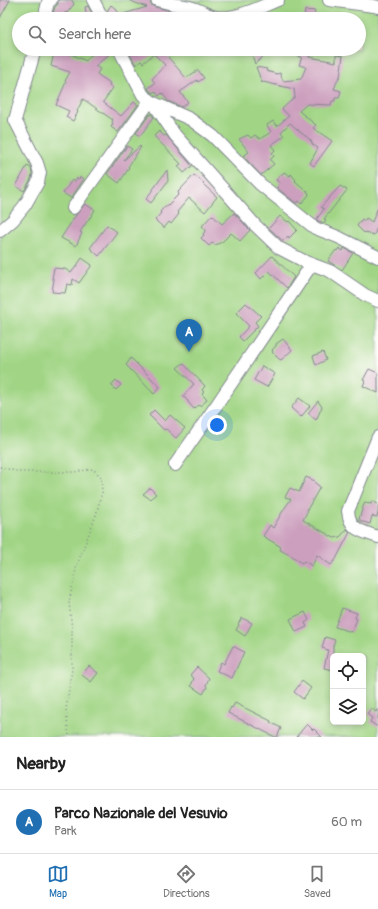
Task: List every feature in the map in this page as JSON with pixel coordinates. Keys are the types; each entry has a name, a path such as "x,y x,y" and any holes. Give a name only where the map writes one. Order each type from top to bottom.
{"street":[{"path":"46,12 48,2 51,0"},
{"path":"93,0 99,12"},
{"path":"157,0 193,8 203,12"},
{"path":"247,12 278,0"},
{"path":"329,0 378,7"},
{"path":"0,231 13,220 25,205 38,182 40,173 37,163 15,120 33,56"},
{"path":"123,56 143,95 152,102 190,119 213,136 260,184 315,228 378,256"},
{"path":"73,208 152,102"},
{"path":"152,102 175,135 255,225 278,248 330,271 365,295 378,301"},
{"path":"175,465 312,264"},
{"path":"378,437 348,511 348,519 354,528 378,538"}],"path":[{"path":"0,467 20,472 74,472 93,469 101,477 102,492 96,515 77,565 69,602 72,629 72,669 66,710 69,737"}],"green space":[{"path":"0,0 378,0 378,737 0,737"}],"building":[{"path":"0,0 10,0 0,18"},
{"path":"58,0 72,0 74,4 68,12 53,12 58,4"},
{"path":"150,0 151,5 155,7 176,12 130,12 147,7 130,1"},
{"path":"111,5 118,12 107,11"},
{"path":"88,6 91,12 86,12 85,7"},
{"path":"305,10 315,11 315,12 305,12"},
{"path":"53,56 75,56 86,61 90,56 107,56 95,66 100,69 97,74 110,83 109,85 113,88 103,102 121,116 134,102 138,105 118,132 111,127 113,120 83,99 73,121 66,117 69,111 56,105 70,72 51,66"},
{"path":"131,56 152,56 143,63 141,61 136,65"},
{"path":"156,56 169,56 168,57 186,78 198,70 204,78 198,82 197,80 180,92 188,102 182,107 168,101 162,93 159,96 155,91 153,93 148,88 155,83 152,79 165,65"},
{"path":"253,56 264,56 255,64"},
{"path":"309,56 336,62 336,56 343,56 340,77 334,89 341,91 339,98 335,98 335,101 332,101 331,105 307,104 299,111 316,125 313,128 332,141 314,166 310,163 318,148 290,123 281,132 284,136 271,145 275,150 272,153 274,156 270,160 274,164 261,175 243,156 249,152 239,139 248,135 251,138 255,135 260,139 271,132 267,125 273,121 277,126 289,116 282,109 295,97 294,89 262,83 256,67 267,69 266,71 277,74 280,73 283,81 301,79 306,67 299,65 302,57 299,57"},
{"path":"150,114 154,117 140,136 136,133"},
{"path":"159,131 164,136 166,135 192,166 184,173 178,166 181,164 154,136"},
{"path":"127,146 132,149 124,160 140,146 141,147 119,183 107,174"},
{"path":"27,166 31,168 32,173 31,179 24,191 16,186"},
{"path":"167,170 168,181 151,203 146,199"},
{"path":"284,172 290,176 291,174 296,180 295,181 308,192 309,195 301,204 299,201 296,203 277,188 280,183 276,180"},
{"path":"194,175 217,197 205,212 189,198 177,212 179,214 171,224 169,222 164,228 155,220 165,206 167,206 179,194 178,192"},
{"path":"80,177 84,179 71,198 63,193 72,180 74,182"},
{"path":"340,186 347,190 324,219 326,220 324,223 316,220 324,209 321,207"},
{"path":"85,204 95,210 80,232 82,233 76,246 61,238"},
{"path":"378,207 378,225 374,235 364,233 357,226 362,219 365,221 366,218 372,222"},
{"path":"234,213 250,230 240,241 231,233 222,242 215,245 212,243 209,246 201,238 206,230 202,226 212,215 222,224"},
{"path":"280,216 288,222 289,221 297,230 289,238 288,236 283,241 269,228"},
{"path":"107,225 117,232 99,256 90,248"},
{"path":"339,248 343,251 344,248 353,253 342,270 328,261"},
{"path":"272,256 294,277 287,288 269,271 261,279 256,273"},
{"path":"82,258 92,265 79,283 73,279 72,285 67,284 65,293 52,292 54,268 65,269 71,273"},
{"path":"246,303 261,316 255,322 258,326 243,341 239,337 249,326 236,313"},
{"path":"283,339 292,350 281,360 272,352 272,350 276,344"},
{"path":"323,352 326,360 316,365 313,356"},
{"path":"131,358 160,387 154,394 126,365"},
{"path":"183,363 205,386 202,390 204,392 202,394 207,400 194,409 183,396 194,384 177,368"},
{"path":"262,366 275,374 267,387 254,380"},
{"path":"369,369 378,373 378,393 363,386 365,381 363,380"},
{"path":"116,380 121,385 116,390 111,385"},
{"path":"299,398 310,406 301,417 291,408"},
{"path":"318,401 322,407 316,420 308,413"},
{"path":"154,410 165,421 170,415 185,428 176,438 166,429 164,430 149,415"},
{"path":"306,477 315,481 314,482 320,487 303,520 334,538 340,537 347,529 350,532 336,559 331,565 317,555 312,566 304,561 302,563 280,550 281,547 263,536 270,525 273,528 291,499 285,497 290,488 299,492"},
{"path":"150,488 156,494 150,499 143,494"},
{"path":"372,501 378,504 377,517 372,516 370,524 360,521 359,519 364,504 371,504"},
{"path":"342,608 357,613 355,618 357,619 352,632 335,627"},
{"path":"305,612 309,620 305,623 307,627 296,632 290,619"},
{"path":"242,618 252,623 245,636 236,630"},
{"path":"325,637 335,640 333,653 330,653 330,669 324,668 328,650 322,648"},
{"path":"233,646 244,652 232,678 217,671 221,662 224,664"},
{"path":"89,666 98,673 91,682 82,675"},
{"path":"197,667 209,678 206,685 207,687 203,694 191,686 194,678 190,675"},
{"path":"302,681 311,688 303,699 294,692"},
{"path":"235,703 271,721 270,722 281,728 277,737 228,713"},
{"path":"371,708 376,712 378,709 378,727 370,722 372,718 367,714"},
{"path":"307,724 313,730 314,729 322,737 296,737"}],"place":[{"name":"Parco Nazionale del Vesuvio","path":"189,352"}]}
